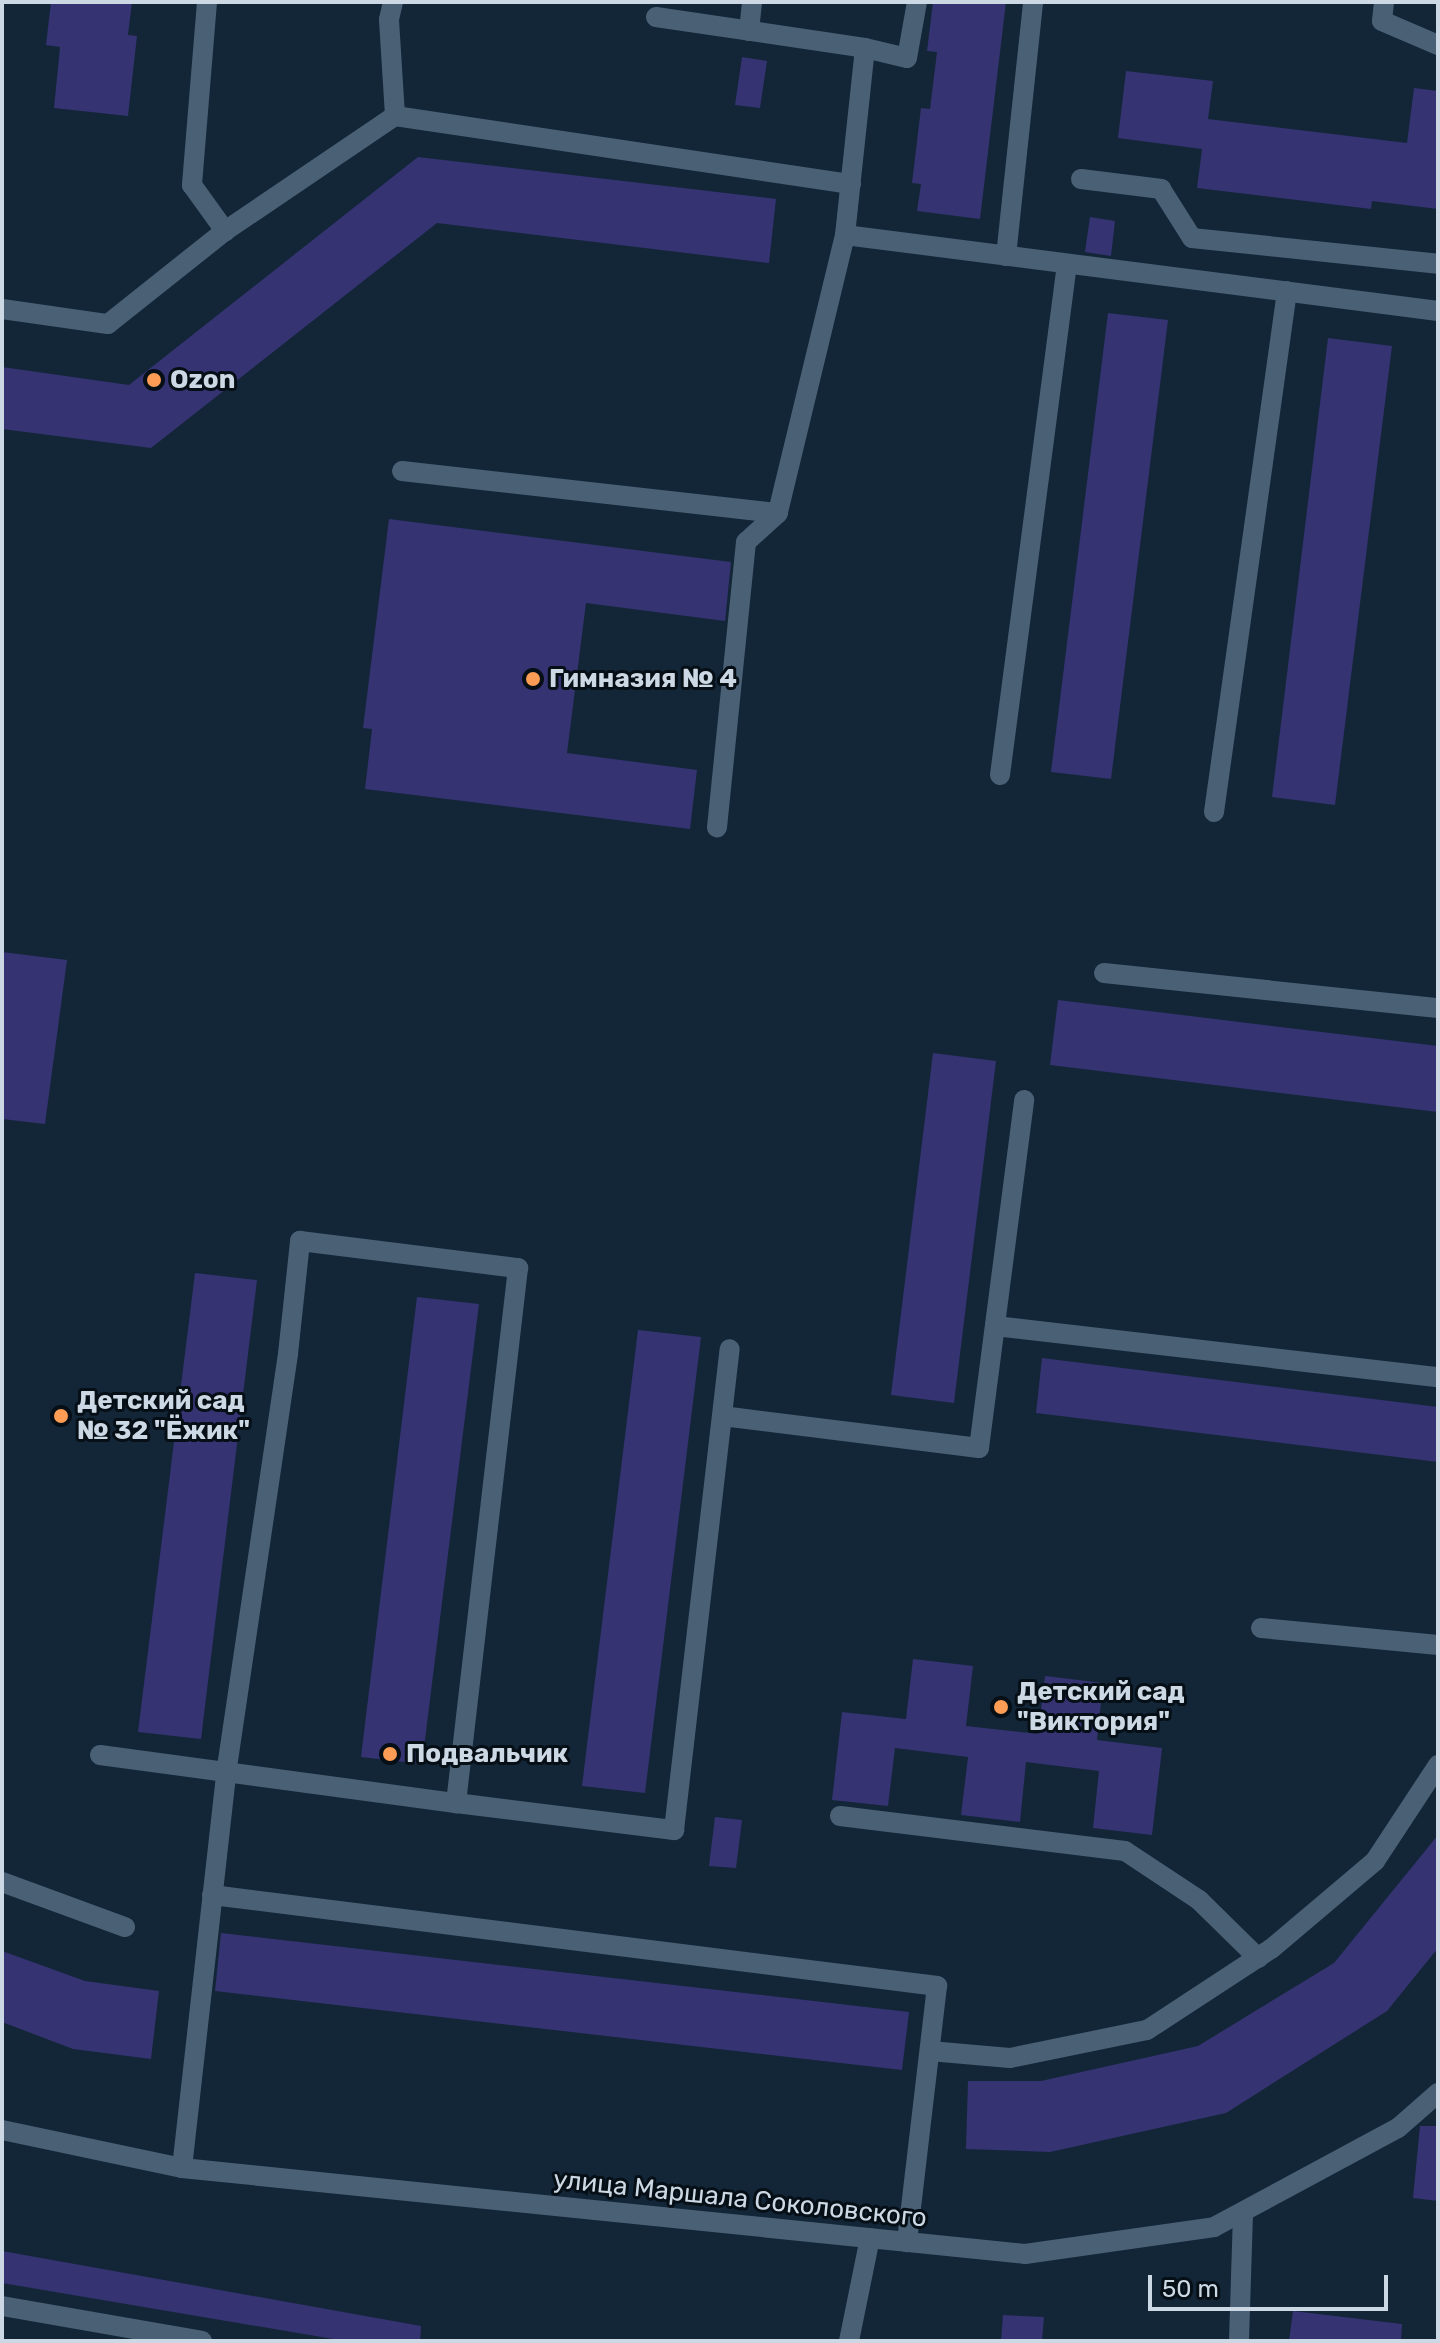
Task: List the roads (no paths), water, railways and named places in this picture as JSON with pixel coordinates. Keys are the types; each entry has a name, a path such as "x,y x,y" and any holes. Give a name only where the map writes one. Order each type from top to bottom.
{"street":[{"path":"207,2 192,185 225,231"},
{"path":"393,2 389,20 395,116"},
{"path":"749,31 752,2"},
{"path":"656,17 865,48 907,58 917,2"},
{"path":"1006,256 1033,2"},
{"path":"1384,2 1382,21 1438,45"},
{"path":"717,828 746,542 778,513 845,235 865,48"},
{"path":"2,309 108,324 225,231 395,116 851,184"},
{"path":"1081,179 1161,189 1192,238 1438,264"},
{"path":"845,235 1438,311"},
{"path":"1000,775 1067,264"},
{"path":"1214,812 1287,291"},
{"path":"402,471 778,513"},
{"path":"1104,973 1438,1008"},
{"path":"722,1416 979,1448 1024,1100"},
{"path":"182,2168 226,1774 288,1354 300,1241 518,1268 456,1803"},
{"path":"995,1326 1438,1377"},
{"path":"100,1755 226,1774 674,1830 730,1349"},
{"path":"1261,1628 1438,1645"},
{"path":"930,2051 1010,2058 1147,2030 1258,1958 1375,1861 1438,1765"},
{"path":"840,1816 1125,1851 1199,1900 1258,1958"},
{"path":"2,1882 125,1927"},
{"path":"212,1895 937,1986 907,2242"},
{"name":"улица Маршала Соколовского","path":"2,2130 182,2168 1025,2254 1214,2227 1398,2128 1438,2093"},
{"path":"1239,2341 1243,2212"},
{"path":"849,2341 870,2238"},
{"path":"2,2306 202,2341"}],"place":[{"name":"Ozon","path":"154,380"},
{"name":"Гимназия № 4","path":"533,679"},
{"name":"Детский сад № 32 \"Ёжик\"","path":"61,1416"},
{"name":"Детский сад \"Виктория\"","path":"1001,1707"},
{"name":"Подвальчик","path":"390,1754"}]}
